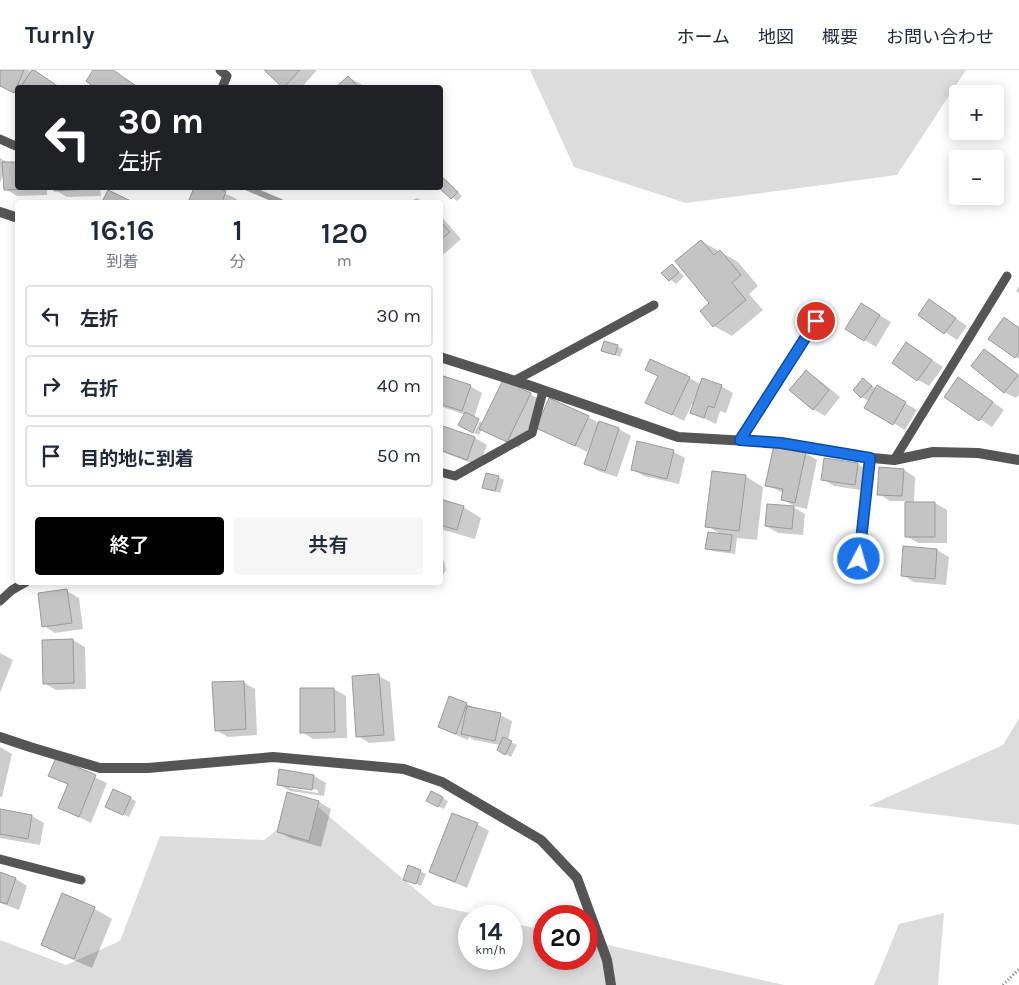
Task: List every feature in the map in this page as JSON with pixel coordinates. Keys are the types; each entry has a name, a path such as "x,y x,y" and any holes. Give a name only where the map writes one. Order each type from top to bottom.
{"street":[{"path":"0,212 15,217"},
{"path":"443,358 678,437 781,443 870,458 894,460 933,452 978,453 1019,460"},
{"path":"0,737 30,748 100,768 148,768 273,757 404,770 442,782 541,840 577,878 608,960 611,985"}],"lane":[{"path":"220,70 228,76 224,85"},
{"path":"0,139 15,146"},
{"path":"894,460 1007,276"},
{"path":"514,381 654,305"},
{"path":"740,440 816,321"},
{"path":"443,473 455,476 532,433 543,391"},
{"path":"859,559 870,458"},
{"path":"0,601 21,585"},
{"path":"0,859 81,880"}],"path":[{"path":"1003,985 1019,969"}],"shaded area":[{"path":"530,70 966,70 956,85 949,85 949,96 897,175 686,203 574,167"},
{"path":"1019,718 1019,825 868,806 1003,745"},
{"path":"312,802 434,905 458,910 458,970 523,970 523,926 533,928 533,970 598,970 598,943 784,985 0,985 0,940 66,965 120,941 160,836 264,840"},
{"path":"944,913 938,985 874,985 899,924"}],"building":[{"path":"0,70 24,70 17,85 15,85 14,93 0,86"},
{"path":"32,70 34,70 56,85 22,85"},
{"path":"93,70 113,70 135,85 91,85 86,81"},
{"path":"264,70 300,70 286,85 280,85"},
{"path":"348,76 356,85 338,85"},
{"path":"2,162 15,162 15,190 4,190"},
{"path":"443,178 458,192 451,199 441,190 443,190"},
{"path":"108,190 129,200 103,200"},
{"path":"193,190 226,191 223,200 189,200"},
{"path":"443,224 450,232 443,238"},
{"path":"701,240 714,255 720,250 741,275 732,283 746,300 713,327 700,311 709,303 675,261"},
{"path":"672,264 679,272 669,281 661,273"},
{"path":"929,299 956,318 944,334 918,315"},
{"path":"861,303 880,315 864,341 845,329"},
{"path":"1004,317 1019,328 1019,352 1015,358 988,339"},
{"path":"604,341 618,345 615,355 601,351"},
{"path":"906,342 932,360 917,381 892,363"},
{"path":"984,349 1018,375 1004,393 971,366"},
{"path":"650,359 690,377 672,415 645,403 658,376 645,370"},
{"path":"806,370 829,390 813,410 789,390"},
{"path":"443,376 471,385 462,411 443,405"},
{"path":"958,377 993,402 979,421 944,397"},
{"path":"702,378 722,385 714,408 708,406 704,418 690,413"},
{"path":"863,378 872,386 861,398 853,390"},
{"path":"503,380 531,393 507,442 479,429"},
{"path":"877,385 906,402 893,425 864,408"},
{"path":"549,398 589,416 575,446 536,428"},
{"path":"465,412 479,419 473,433 458,425"},
{"path":"599,421 619,428 605,471 584,464"},
{"path":"443,426 475,437 467,460 443,451"},
{"path":"637,441 674,450 667,479 631,470"},
{"path":"774,445 806,452 795,503 781,500 783,489 765,486"},
{"path":"824,458 858,463 855,485 821,480"},
{"path":"879,467 904,469 902,496 877,495"},
{"path":"712,471 746,475 739,531 705,527"},
{"path":"486,473 499,476 495,491 482,488"},
{"path":"443,500 464,506 457,530 443,526"},
{"path":"905,502 935,502 935,537 905,537"},
{"path":"767,504 794,506 792,529 765,526"},
{"path":"708,532 732,535 730,551 705,549"},
{"path":"903,546 937,549 935,579 901,576"},
{"path":"67,589 72,623 42,627 38,593"},
{"path":"73,639 74,683 43,684 42,640"},
{"path":"379,674 384,735 356,737 352,676"},
{"path":"244,681 246,729 215,731 212,682"},
{"path":"300,688 334,688 335,732 300,733"},
{"path":"449,696 467,703 456,734 438,727"},
{"path":"467,706 501,713 495,741 461,734"},
{"path":"503,737 512,741 505,755 497,750"},
{"path":"56,758 96,775 79,817 58,808 68,784 48,776"},
{"path":"279,769 314,775 312,790 277,785"},
{"path":"113,789 131,797 123,815 105,807"},
{"path":"431,791 443,797 438,807 426,801"},
{"path":"287,792 319,801 309,841 277,832"},
{"path":"0,809 32,815 28,839 0,834"},
{"path":"452,813 478,823 455,882 429,872"},
{"path":"408,865 421,870 416,884 403,880"},
{"path":"0,872 16,878 7,904 0,902"},
{"path":"62,893 95,907 74,959 41,945"}],"waterway":[{"path":"253,190 276,200"}],"route":[{"path":"816,321 740,440 781,443 870,458 859,559"}]}
